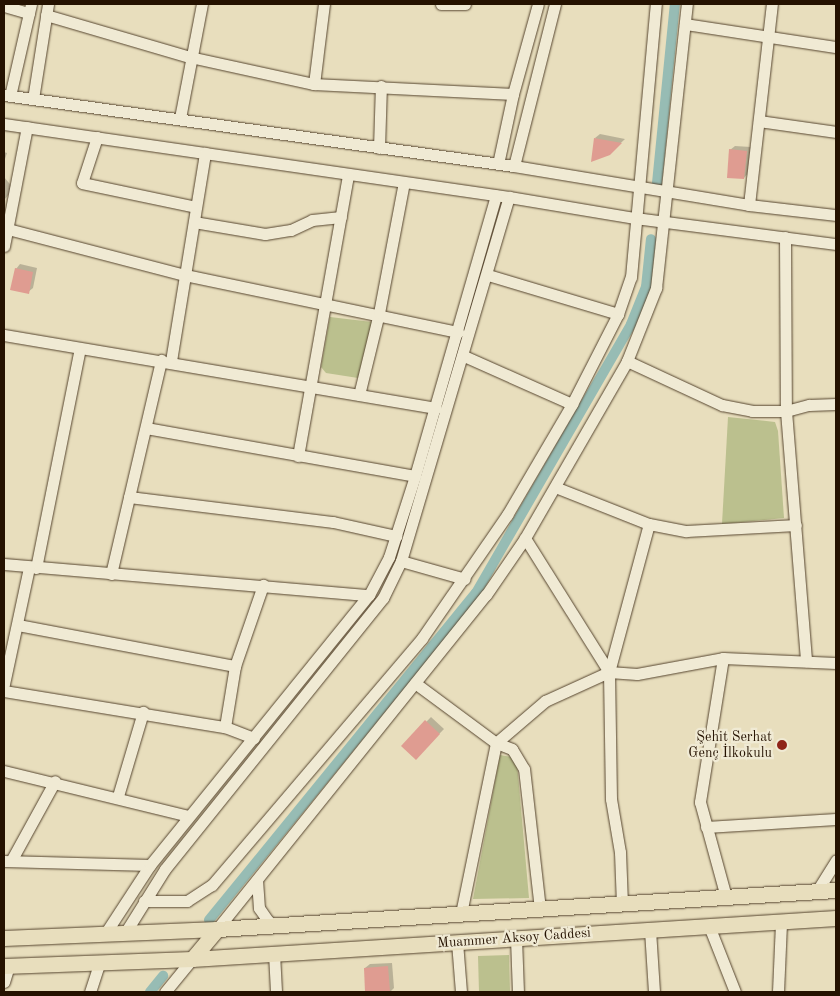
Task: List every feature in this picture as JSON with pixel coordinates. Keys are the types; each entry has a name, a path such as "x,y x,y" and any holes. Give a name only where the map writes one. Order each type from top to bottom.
{"main road":[{"name":"Muammer Aksoy Caddesi","path":"4,938 276,926 836,890"},
{"name":"Muammer Aksoy Caddesi","path":"7,966 192,958 836,918"},
{"path":"192,958 217,929"}],"street":[{"path":"180,118 190,57 202,4"},
{"path":"314,84 324,4"},
{"path":"441,4 465,4"},
{"path":"498,164 513,94 538,4"},
{"path":"514,166 554,4"},
{"path":"144,901 180,903 200,895 212,885 422,638 465,579 572,404 618,314 631,278 656,4"},
{"path":"217,929 486,595 525,538 627,361 656,288 665,222 687,4"},
{"path":"749,205 772,4"},
{"path":"4,6 30,8 7,95 514,166 749,205 836,214"},
{"path":"33,98 47,9 190,57 314,84 513,94"},
{"path":"685,24 836,47"},
{"path":"379,148 381,86"},
{"path":"759,121 836,132"},
{"path":"4,124 496,195 635,218 836,244"},
{"path":"4,246 5,228 27,126"},
{"path":"98,137 82,183 196,207"},
{"path":"111,574 146,428 166,360 185,275 205,153"},
{"path":"298,456 348,175"},
{"path":"359,395 379,313 404,182"},
{"path":"105,934 150,865 369,595 396,536 436,408 496,195"},
{"path":"125,933 165,869 369,618 401,561 464,356 509,197"},
{"path":"194,222 265,234 291,230 320,219 341,217"},
{"path":"5,228 185,275 325,304 379,313 458,332"},
{"path":"785,237 786,411 806,661"},
{"path":"488,275 618,314"},
{"path":"4,335 166,360 436,408"},
{"path":"4,684 33,567 80,348"},
{"path":"464,356 572,404"},
{"path":"627,361 722,405 752,411 786,411 809,405 836,404"},
{"path":"146,428 415,476"},
{"path":"555,487 649,524 686,532 796,525"},
{"path":"129,497 333,522 396,536"},
{"path":"622,904 620,852 611,799 609,672 649,524"},
{"path":"525,538 609,672"},
{"path":"401,561 465,579"},
{"path":"4,564 369,595"},
{"path":"226,727 235,666 263,585"},
{"path":"18,624 235,666"},
{"path":"722,658 700,802 726,897"},
{"path":"461,914 496,743 545,701 609,672 637,674 722,658 836,663"},
{"path":"415,683 496,743 512,749 524,769 540,909"},
{"path":"4,691 226,727 254,738"},
{"path":"118,796 142,712"},
{"path":"4,771 118,796 189,816"},
{"path":"55,781 7,861 150,865"},
{"path":"706,827 836,819"},
{"path":"817,891 836,861"},
{"path":"257,880 259,908 268,921 276,926"},
{"path":"778,992 782,922"},
{"path":"709,926 735,992"},
{"path":"650,930 654,992"},
{"path":"516,938 518,992"},
{"path":"457,942 460,992"},
{"path":"274,953 276,992"},
{"path":"164,992 192,958"},
{"path":"90,992 100,962"},
{"path":"4,982 7,966"}],"green space":[{"path":"330,317 372,322 358,378 326,373 321,367"},
{"path":"728,417 775,422 778,431 784,518 722,524"},
{"path":"500,755 512,757 517,764 529,898 473,899"},
{"path":"509,955 510,992 479,992 478,956"}],"building":[{"path":"594,138 622,143 610,155 591,162"},
{"path":"729,149 747,151 744,179 727,178"},
{"path":"15,268 33,272 29,294 10,290"},
{"path":"425,720 440,734 416,760 401,746"},
{"path":"388,966 390,992 365,992 364,968"}],"waterway":[{"path":"657,183 675,4"},
{"path":"209,920 476,593 631,324 646,287 651,239"},
{"path":"150,992 163,976"}],"place":[{"name":"Şehit Serhat Genç İlkokulu","path":"782,745"}]}
